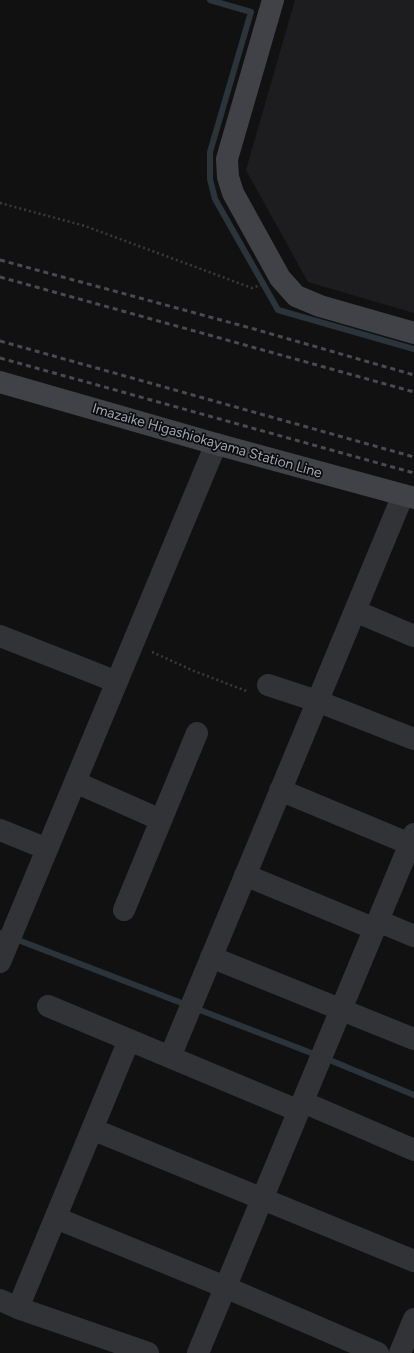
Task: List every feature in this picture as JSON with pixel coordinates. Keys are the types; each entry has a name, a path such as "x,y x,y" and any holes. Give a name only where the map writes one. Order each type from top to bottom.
{"street":[{"path":"273,0 228,158 228,177 233,193 280,278 296,296 320,306 414,332"},
{"name":"Imazaike Higashiokayama Station Line","path":"0,382 216,444 408,496"},
{"path":"0,962 216,444"},
{"path":"170,1057 355,610 408,496"},
{"path":"355,610 414,636"},
{"path":"0,636 117,682"},
{"path":"268,685 317,701 414,738"},
{"path":"124,910 197,733"},
{"path":"75,782 162,820"},
{"path":"198,1353 412,839 280,790"},
{"path":"0,830 47,849"},
{"path":"245,875 376,925 414,936"},
{"path":"211,957 414,1039"},
{"path":"48,1006 170,1057 414,1150"},
{"path":"129,1040 56,1218 4,1305 148,1353"},
{"path":"92,1129 414,1261"},
{"path":"56,1218 225,1287 378,1353"},
{"path":"400,1353 414,1319"}],"path":[{"path":"0,203 85,226 252,288 257,287"},
{"path":"133,643 194,671 260,697 268,685"}],"shaded area":[{"path":"295,0 414,0 414,313 308,282 246,170"}],"waterway":[{"path":"210,0 251,12 210,152 210,179 215,199 278,310 414,349"},
{"path":"0,933 314,1054"},
{"path":"332,1061 414,1095"}],"railway":[{"path":"0,260 254,329 414,375"},
{"path":"0,277 414,392"},
{"path":"0,341 414,457"},
{"path":"0,358 414,473"}]}
